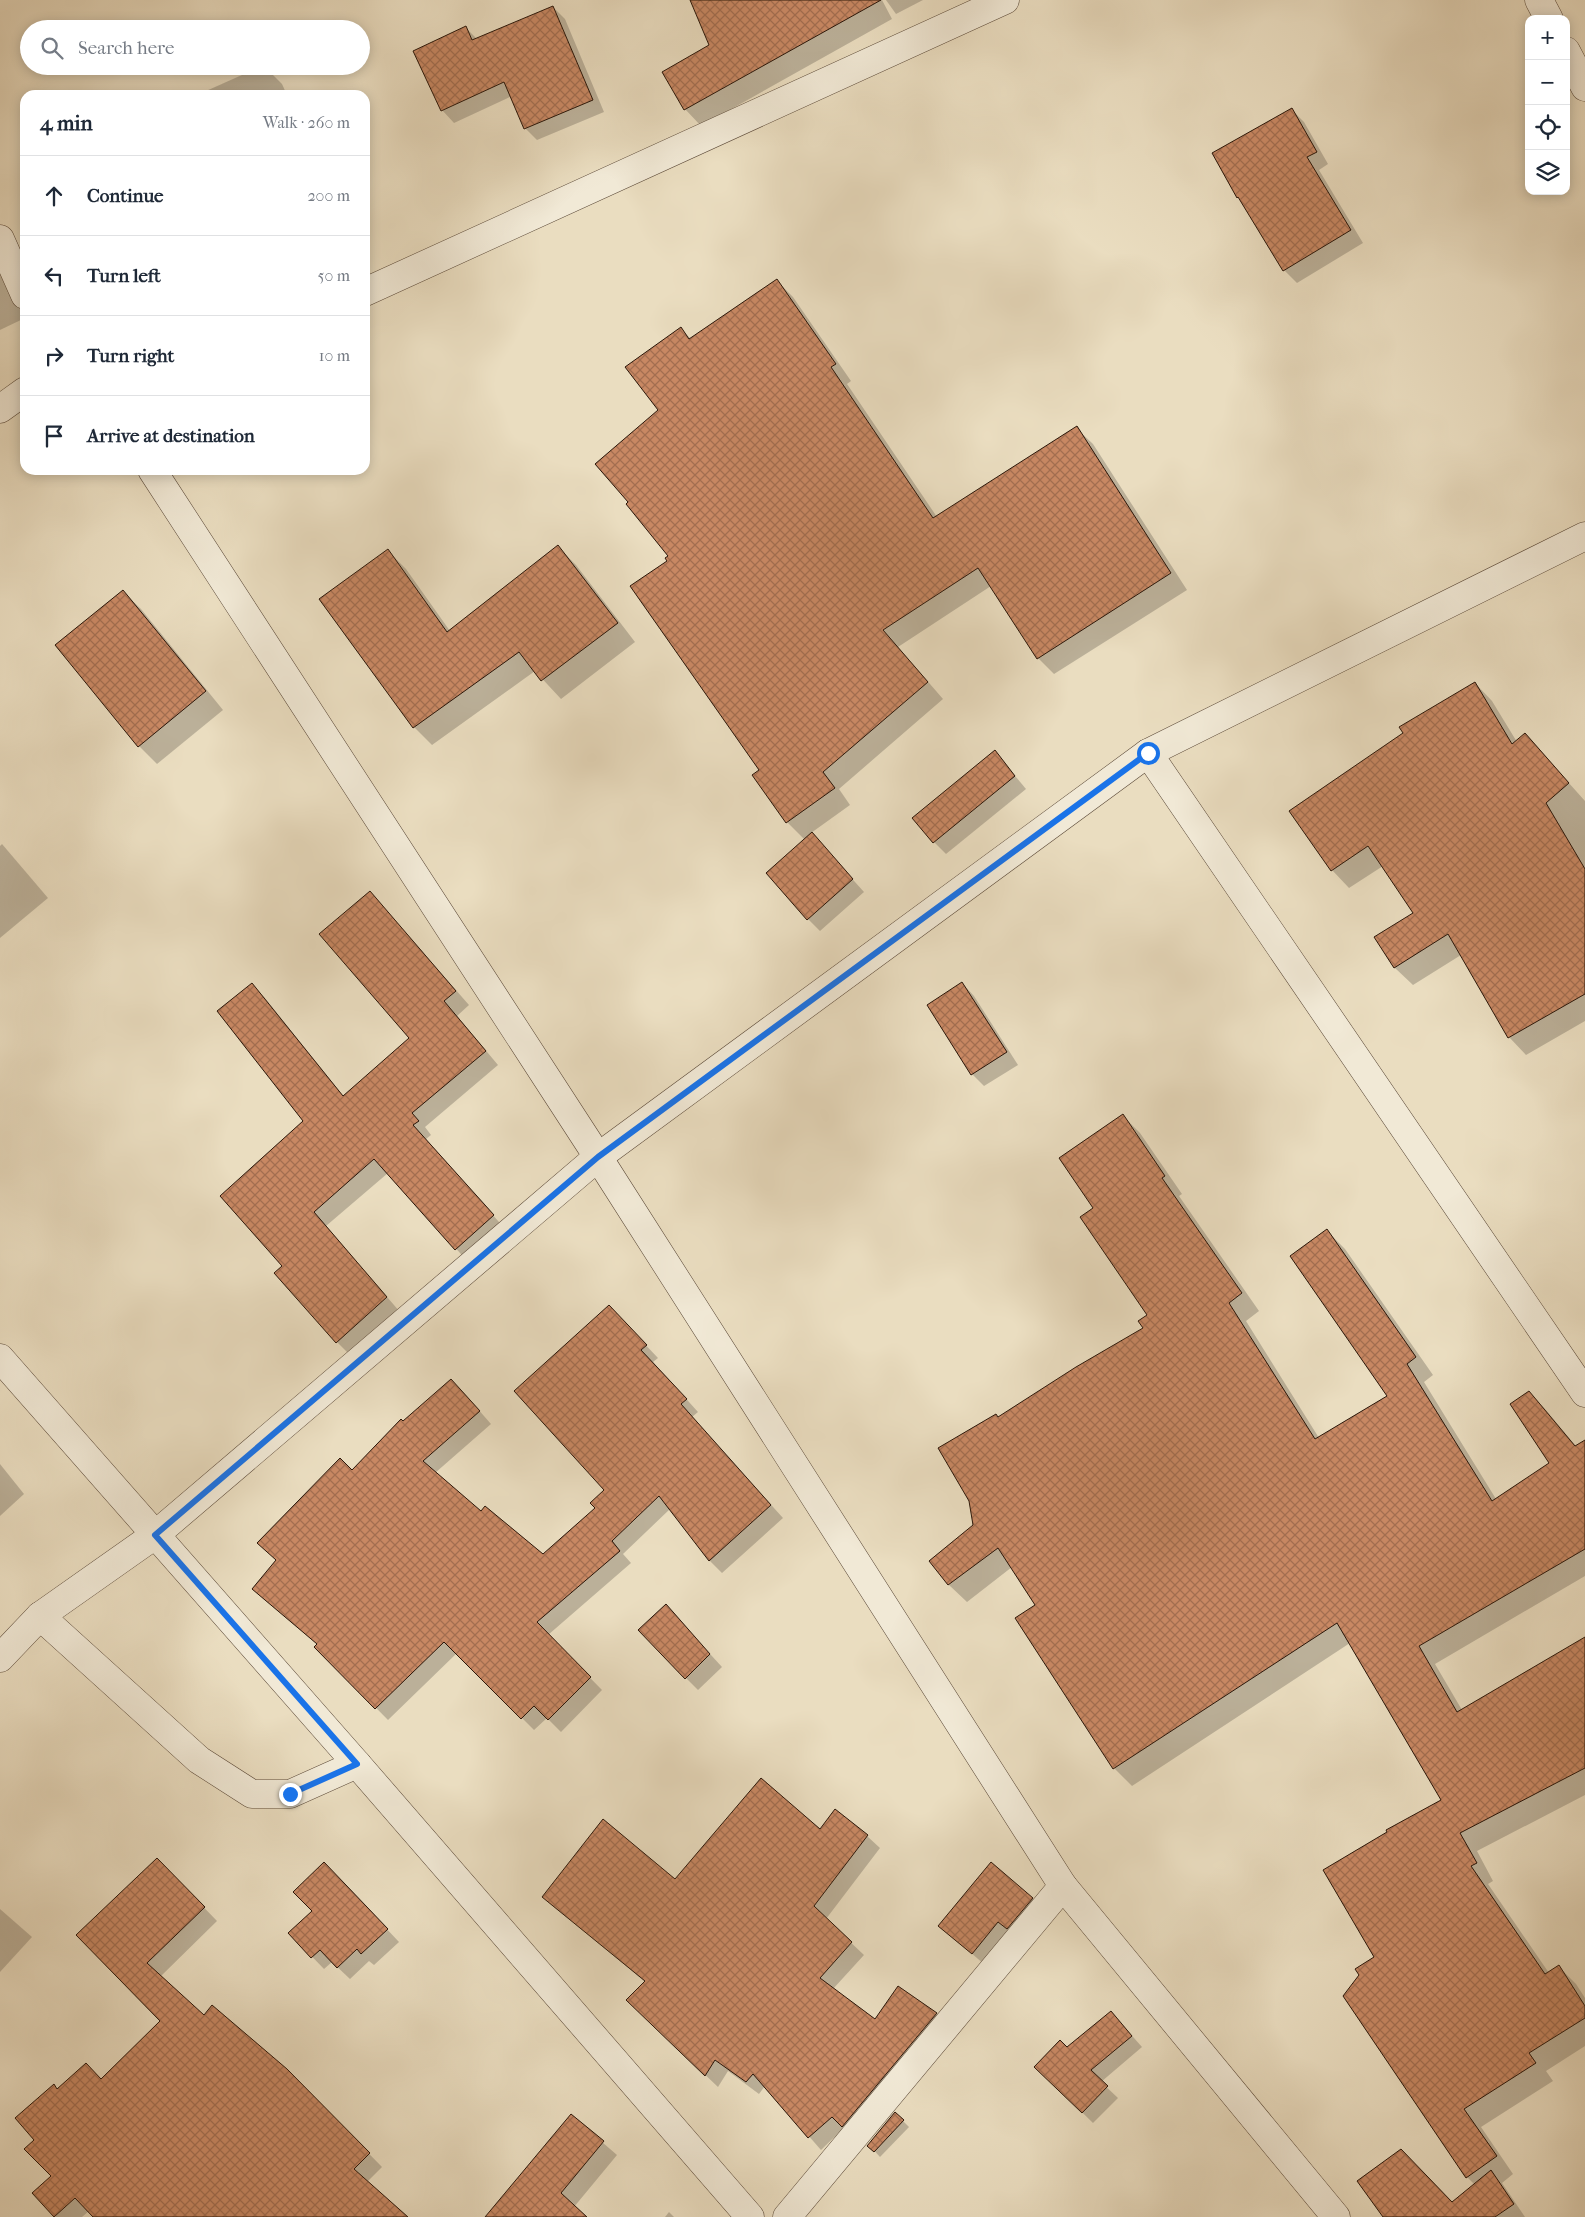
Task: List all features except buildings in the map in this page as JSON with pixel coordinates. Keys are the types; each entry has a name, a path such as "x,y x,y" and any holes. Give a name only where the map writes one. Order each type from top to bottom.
{"street":[{"path":"370,290 1005,0"},
{"path":"1539,0 1547,15"},
{"path":"1570,59 1585,87"},
{"path":"0,239 20,284"},
{"path":"0,409 20,395"},
{"path":"155,475 598,1157 1063,1886 1336,2217"},
{"path":"0,1658 40,1616 155,1535 598,1157 1148,753 1585,536"},
{"path":"1148,753 1583,1387"},
{"path":"0,1358 357,1764 750,2217"},
{"path":"40,1616 199,1760 252,1794 290,1794 357,1764"},
{"path":"787,2217 1063,1886"}],"route":[{"path":"290,1794 357,1764 155,1535 598,1157 1148,753"}]}
